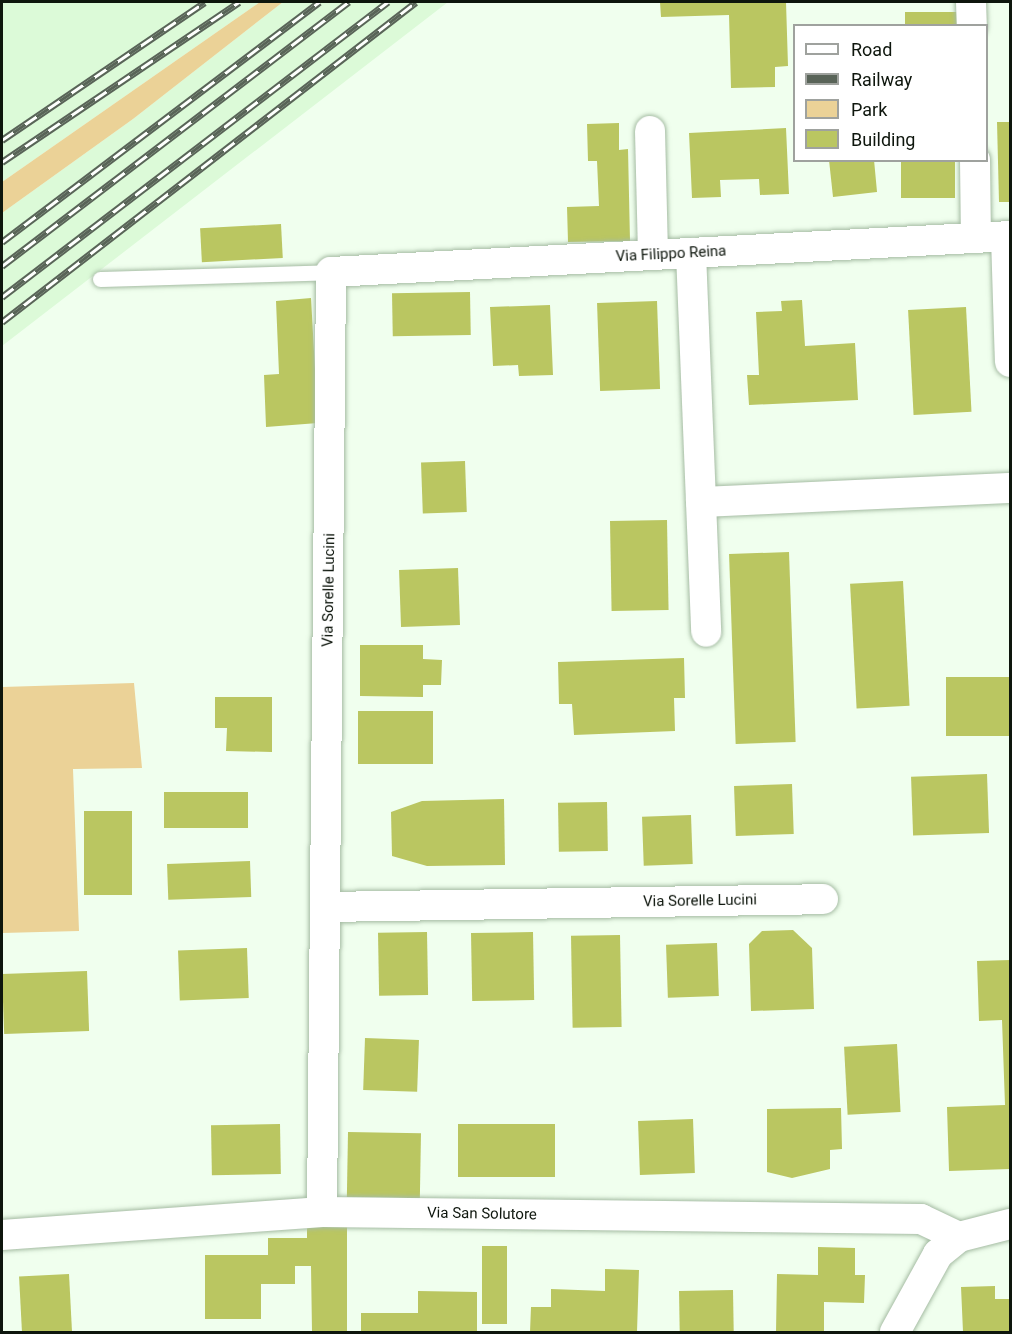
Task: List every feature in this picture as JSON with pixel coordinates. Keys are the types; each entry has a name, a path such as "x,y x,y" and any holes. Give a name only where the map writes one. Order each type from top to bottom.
{"street":[{"path":"972,2 972,24"},
{"path":"650,131 653,255"},
{"path":"975,162 976,238"},
{"path":"1008,236 1011,362"},
{"name":"Via Filippo Reina","path":"332,272 1008,236"},
{"path":"691,253 706,632"},
{"name":"Via Sorelle Lucini","path":"322,1212 332,272"},
{"path":"701,502 1011,488"},
{"name":"Via Sorelle Lucini","path":"325,907 823,898"},
{"name":"Via San Solutore","path":"2,1235 322,1212 921,1219 959,1237"},
{"path":"895,1332 938,1254 959,1237 1011,1224"}],"lane":[{"path":"100,279 332,272"}],"shaded area":[{"path":"2,2 260,2 2,182"},
{"path":"283,2 448,2 2,346 2,213 133,119"}],"green space":[{"path":"260,2 283,2 133,119 2,213 2,182"},
{"path":"134,683 142,768 73,769 79,931 2,933 2,687"}],"building":[{"path":"660,2 786,2 788,66 775,67 775,87 731,88 729,15 661,17"},
{"path":"905,12 959,12 959,24 905,24"},
{"path":"997,122 1010,122 1010,202 999,202"},
{"path":"619,123 619,150 628,149 630,241 568,242 567,207 599,206 597,161 588,161 587,124"},
{"path":"786,128 789,194 760,195 759,179 720,180 721,197 692,198 689,133"},
{"path":"829,162 874,162 877,192 833,197"},
{"path":"901,162 955,162 955,198 901,198"},
{"path":"281,224 283,258 202,262 200,228"},
{"path":"470,292 471,335 393,336 392,293"},
{"path":"311,298 318,423 266,427 264,375 279,374 276,301"},
{"path":"802,300 805,346 855,343 858,400 749,405 747,375 759,375 756,312 782,311 781,301"},
{"path":"657,301 660,389 600,391 597,303"},
{"path":"550,305 553,375 519,376 518,365 493,366 490,307"},
{"path":"966,307 971,412 914,415 908,310"},
{"path":"465,461 467,512 423,514 421,463"},
{"path":"667,520 669,610 612,611 610,521"},
{"path":"789,552 796,742 736,744 729,554"},
{"path":"458,568 460,625 401,627 399,570"},
{"path":"903,581 910,706 857,709 850,584"},
{"path":"360,645 423,645 423,659 442,660 441,685 423,685 423,697 360,696"},
{"path":"684,658 685,698 674,698 675,731 574,735 572,704 559,704 558,662"},
{"path":"946,677 1010,677 1010,736 946,736"},
{"path":"215,697 272,697 272,752 226,751 227,728 215,728"},
{"path":"358,711 433,711 433,764 358,764"},
{"path":"987,774 989,833 913,836 911,777"},
{"path":"792,784 794,834 736,836 734,786"},
{"path":"164,792 248,792 248,828 164,828"},
{"path":"504,799 505,865 427,866 392,856 391,812 422,801"},
{"path":"607,802 608,851 559,852 558,803"},
{"path":"84,811 132,811 132,895 84,895"},
{"path":"691,815 693,864 644,866 642,817"},
{"path":"250,861 251,897 168,900 167,864"},
{"path":"793,930 812,948 814,1009 751,1011 749,944 762,931"},
{"path":"427,932 428,995 379,996 378,933"},
{"path":"533,932 534,1000 472,1001 471,933"},
{"path":"620,935 622,1027 573,1028 571,936"},
{"path":"717,943 719,996 668,998 666,945"},
{"path":"247,948 249,998 180,1000 178,950"},
{"path":"1010,960 1010,1169 949,1171 947,1107 1005,1105 1002,1020 979,1021 977,961"},
{"path":"87,971 89,1031 4,1034 2,974"},
{"path":"365,1038 419,1040 417,1092 363,1090"},
{"path":"897,1044 901,1112 848,1115 844,1047"},
{"path":"841,1108 842,1149 830,1150 830,1169 792,1178 767,1172 767,1109"},
{"path":"693,1119 695,1173 640,1175 638,1121"},
{"path":"280,1124 281,1174 212,1175 211,1125"},
{"path":"458,1124 555,1124 555,1177 458,1177"},
{"path":"348,1132 421,1133 420,1198 347,1197"},
{"path":"307,1225 347,1225 347,1332 312,1332 311,1266 295,1266 295,1284 261,1284 261,1319 205,1319 205,1255 268,1255 268,1238 307,1238"},
{"path":"482,1246 507,1246 507,1324 482,1324"},
{"path":"818,1247 855,1248 855,1275 865,1275 864,1303 824,1302 824,1332 776,1332 777,1274 818,1275"},
{"path":"605,1269 639,1270 637,1332 530,1332 531,1307 551,1307 551,1289 605,1291"},
{"path":"69,1274 72,1332 22,1332 19,1277"},
{"path":"995,1286 995,1299 1010,1299 1010,1332 963,1332 961,1287"},
{"path":"733,1290 734,1332 680,1332 679,1291"},
{"path":"418,1291 477,1292 477,1332 361,1332 361,1313 418,1313"}],"railway":[{"path":"2,140 205,2"},
{"path":"2,162 239,2"},
{"path":"2,242 319,2"},
{"path":"2,266 349,2"},
{"path":"2,297 388,2"},
{"path":"2,322 416,2"}]}
